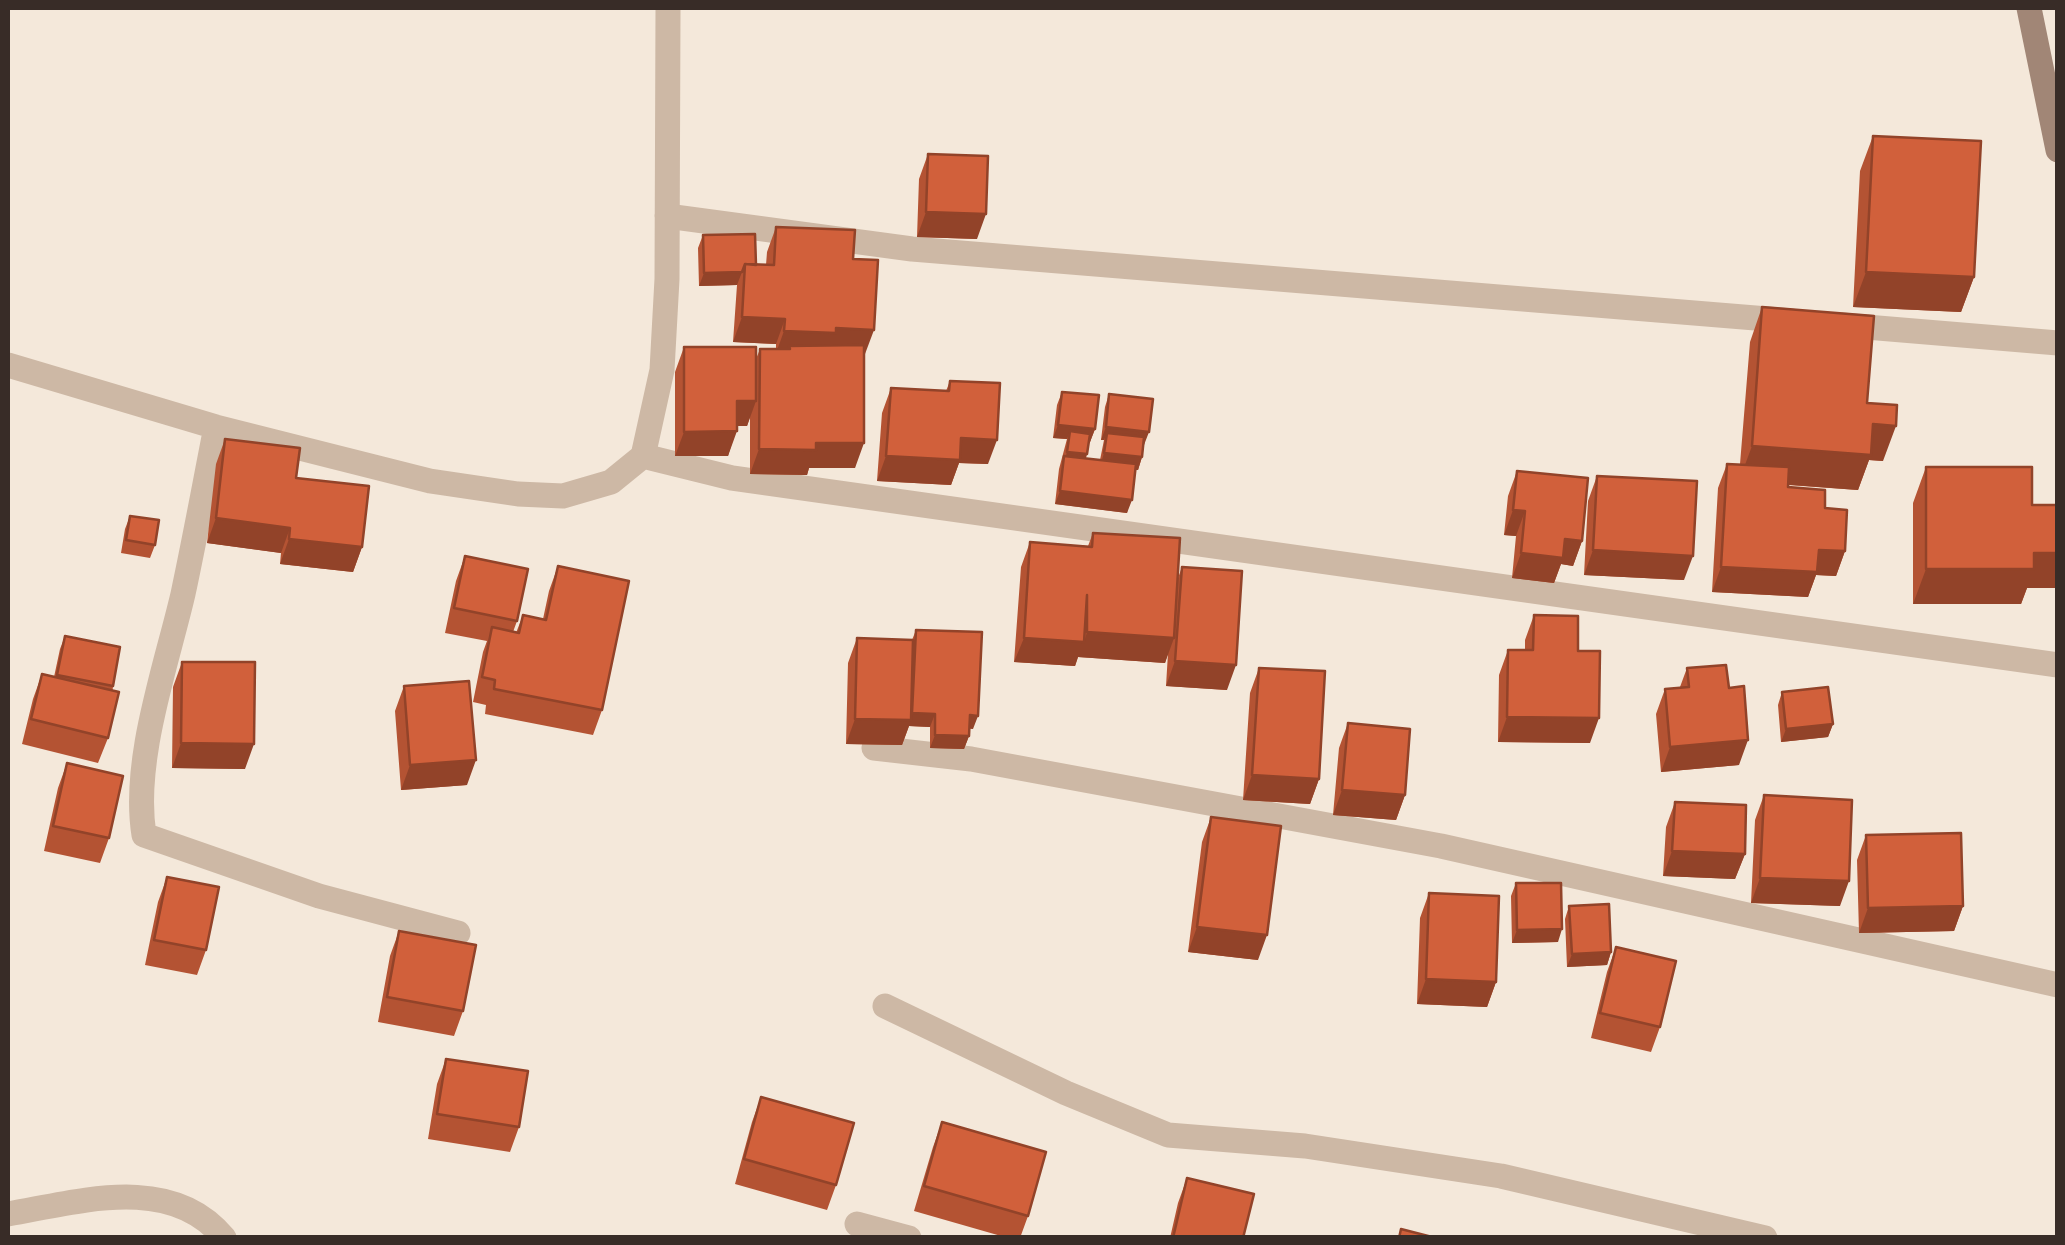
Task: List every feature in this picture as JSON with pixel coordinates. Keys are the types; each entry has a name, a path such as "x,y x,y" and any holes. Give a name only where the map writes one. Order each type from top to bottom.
{"main road":[{"path":"2029,8 2058,150"}],"street":[{"path":"8,365 216,427 430,481 518,494 563,496 612,482 644,456 662,370 668,8"},
{"path":"667,216 912,249 2058,343"},
{"path":"216,427 182,595 155,703 140,810 144,835 319,896 458,932"},
{"path":"644,456 732,478 2058,665"},
{"path":"874,748 971,760 1441,846 2058,986"},
{"path":"885,1006 1066,1093 1168,1135 1304,1146 1500,1176 1765,1238"},
{"path":"8,1214 138,1196 178,1204 224,1238"},
{"path":"858,1224 909,1238"}],"building":[{"path":"1873,136 1981,141 1974,277 1866,272"},
{"path":"928,154 988,156 986,214 926,212"},
{"path":"776,227 855,230 853,259 878,260 874,330 784,331 785,319 742,317 745,264 774,265"},
{"path":"755,234 756,265 745,264 742,272 704,273 703,235"},
{"path":"1762,307 1874,316 1867,403 1897,405 1896,426 1873,424 1871,455 1752,446"},
{"path":"864,345 864,443 816,443 816,450 759,449 760,349"},
{"path":"684,347 756,347 756,401 737,401 737,431 684,432"},
{"path":"950,381 1000,383 997,440 961,438 960,460 886,456 891,388 949,391"},
{"path":"1062,392 1099,395 1095,429 1058,425"},
{"path":"1109,394 1153,399 1149,432 1106,427"},
{"path":"1070,431 1090,434 1087,454 1067,452"},
{"path":"1107,433 1144,437 1142,457 1104,453"},
{"path":"225,439 300,448 296,478 369,486 362,547 289,539 290,528 216,518"},
{"path":"1064,456 1136,464 1132,500 1060,491"},
{"path":"1727,464 1789,467 1788,487 1825,490 1825,508 1847,510 1845,551 1819,550 1817,572 1721,567"},
{"path":"1926,467 2032,467 2032,505 2058,505 2058,553 2034,553 2034,569 1926,569"},
{"path":"1517,471 1588,478 1582,541 1565,539 1563,558 1521,553 1525,511 1513,510"},
{"path":"1597,476 1697,481 1693,556 1593,550"},
{"path":"130,516 159,520 155,545 126,540"},
{"path":"1093,533 1180,538 1174,638 1087,632 1087,595 1084,642 1024,638 1030,542 1092,547"},
{"path":"465,556 528,569 517,621 454,608"},
{"path":"558,566 629,581 602,710 494,689 495,680 482,677 492,627 519,633 523,615 546,620"},
{"path":"1182,567 1242,571 1236,665 1175,661"},
{"path":"1534,615 1578,616 1578,651 1600,651 1599,718 1507,717 1508,650 1533,650"},
{"path":"916,630 982,632 978,716 970,715 969,736 935,735 935,714 912,713"},
{"path":"65,636 120,647 113,686 57,675"},
{"path":"857,638 913,640 911,720 855,719"},
{"path":"182,662 255,662 254,744 181,743"},
{"path":"1726,665 1729,688 1744,686 1748,740 1670,747 1665,689 1689,687 1687,668"},
{"path":"1259,668 1325,671 1319,779 1252,775"},
{"path":"42,674 119,692 108,738 31,719"},
{"path":"469,681 476,760 410,765 404,686"},
{"path":"1828,687 1833,724 1786,729 1782,692"},
{"path":"1348,723 1410,729 1405,795 1342,790"},
{"path":"67,763 123,776 109,838 53,826"},
{"path":"1764,795 1852,800 1849,881 1760,878"},
{"path":"1675,802 1746,805 1745,854 1672,851"},
{"path":"1211,817 1281,826 1267,935 1197,927"},
{"path":"1961,833 1963,906 1868,908 1866,835"},
{"path":"167,877 219,887 206,950 154,940"},
{"path":"1516,883 1561,883 1562,929 1517,930"},
{"path":"1429,893 1499,896 1496,982 1426,979"},
{"path":"1609,904 1611,952 1572,954 1569,906"},
{"path":"399,931 476,945 463,1011 387,997"},
{"path":"1616,947 1676,961 1660,1027 1600,1013"},
{"path":"446,1059 528,1071 519,1127 437,1114"},
{"path":"761,1097 854,1123 836,1185 744,1159"},
{"path":"942,1122 1046,1152 1028,1216 924,1186"},
{"path":"1187,1178 1254,1194 1243,1238 1173,1238"},
{"path":"1401,1229 1436,1238 1399,1238"}]}
